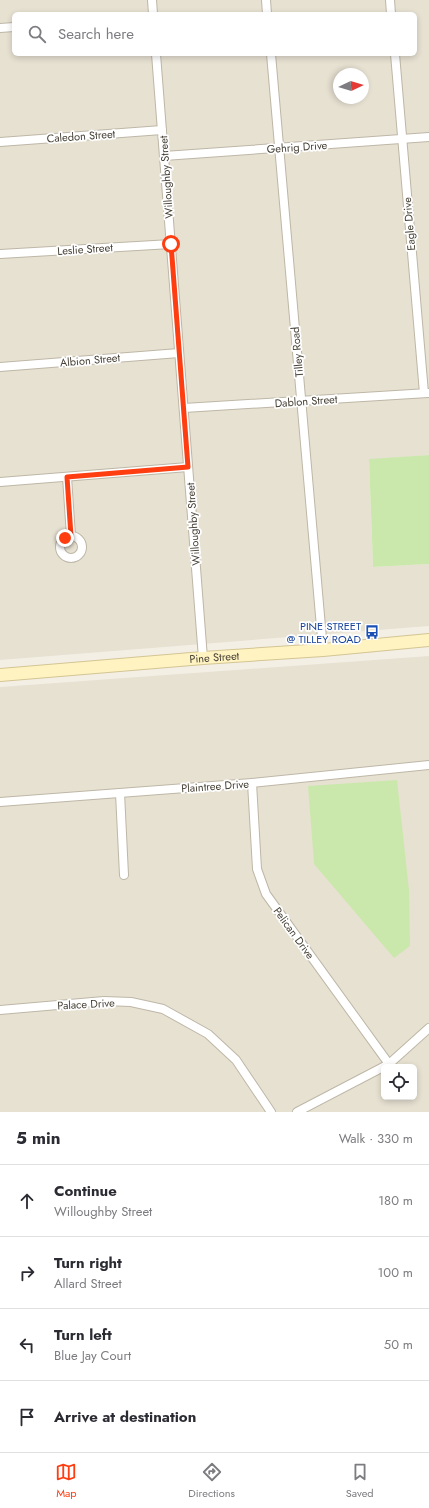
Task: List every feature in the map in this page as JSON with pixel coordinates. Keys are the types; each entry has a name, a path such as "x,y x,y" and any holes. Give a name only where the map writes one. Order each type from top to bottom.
{"street":[{"path":"152,0 153,12"},
{"path":"266,0 268,12"},
{"path":"390,0 391,12"},
{"path":"0,28 12,27"},
{"name":"Willoughby Street","path":"156,56 203,658"},
{"name":"Tilley Road","path":"271,56 323,650"},
{"name":"Eagle Drive","path":"395,56 426,393"},
{"name":"Caledon Street","path":"0,142 162,130"},
{"name":"Gehrig Drive","path":"164,156 429,136"},
{"name":"Leslie Street","path":"0,254 171,244"},
{"name":"Albion Street","path":"0,367 180,353"},
{"name":"Dablon Street","path":"184,408 426,393"},
{"path":"0,482 188,467"},
{"path":"67,477 71,536"},
{"name":"Pine Street","path":"0,675 203,658 323,650 429,640"},
{"name":"Plaintree Drive","path":"0,802 252,783 429,765"},
{"name":"Pelican Drive","path":"252,783 257,869 266,894 389,1064"},
{"path":"120,793 124,875"},
{"name":"Palace Drive","path":"0,1010 104,1001 131,1002 163,1009 208,1034 236,1060 271,1112"},
{"path":"389,1064 429,1028"},
{"path":"297,1112 381,1068"}],"shaded area":[{"path":"0,0 429,0 429,455 369,460 373,567 429,564 429,626 0,660"},
{"path":"429,656 429,1112 0,1112 0,687"}],"green space":[{"path":"429,455 429,564 373,567 369,459"},
{"path":"397,780 409,890 410,946 394,958 314,864 308,786"}],"place":[{"name":"PINE STREET @ TILLEY ROAD","path":"372,632"}],"route":[{"path":"65,538 71,536 67,477 188,467 171,244"}]}
